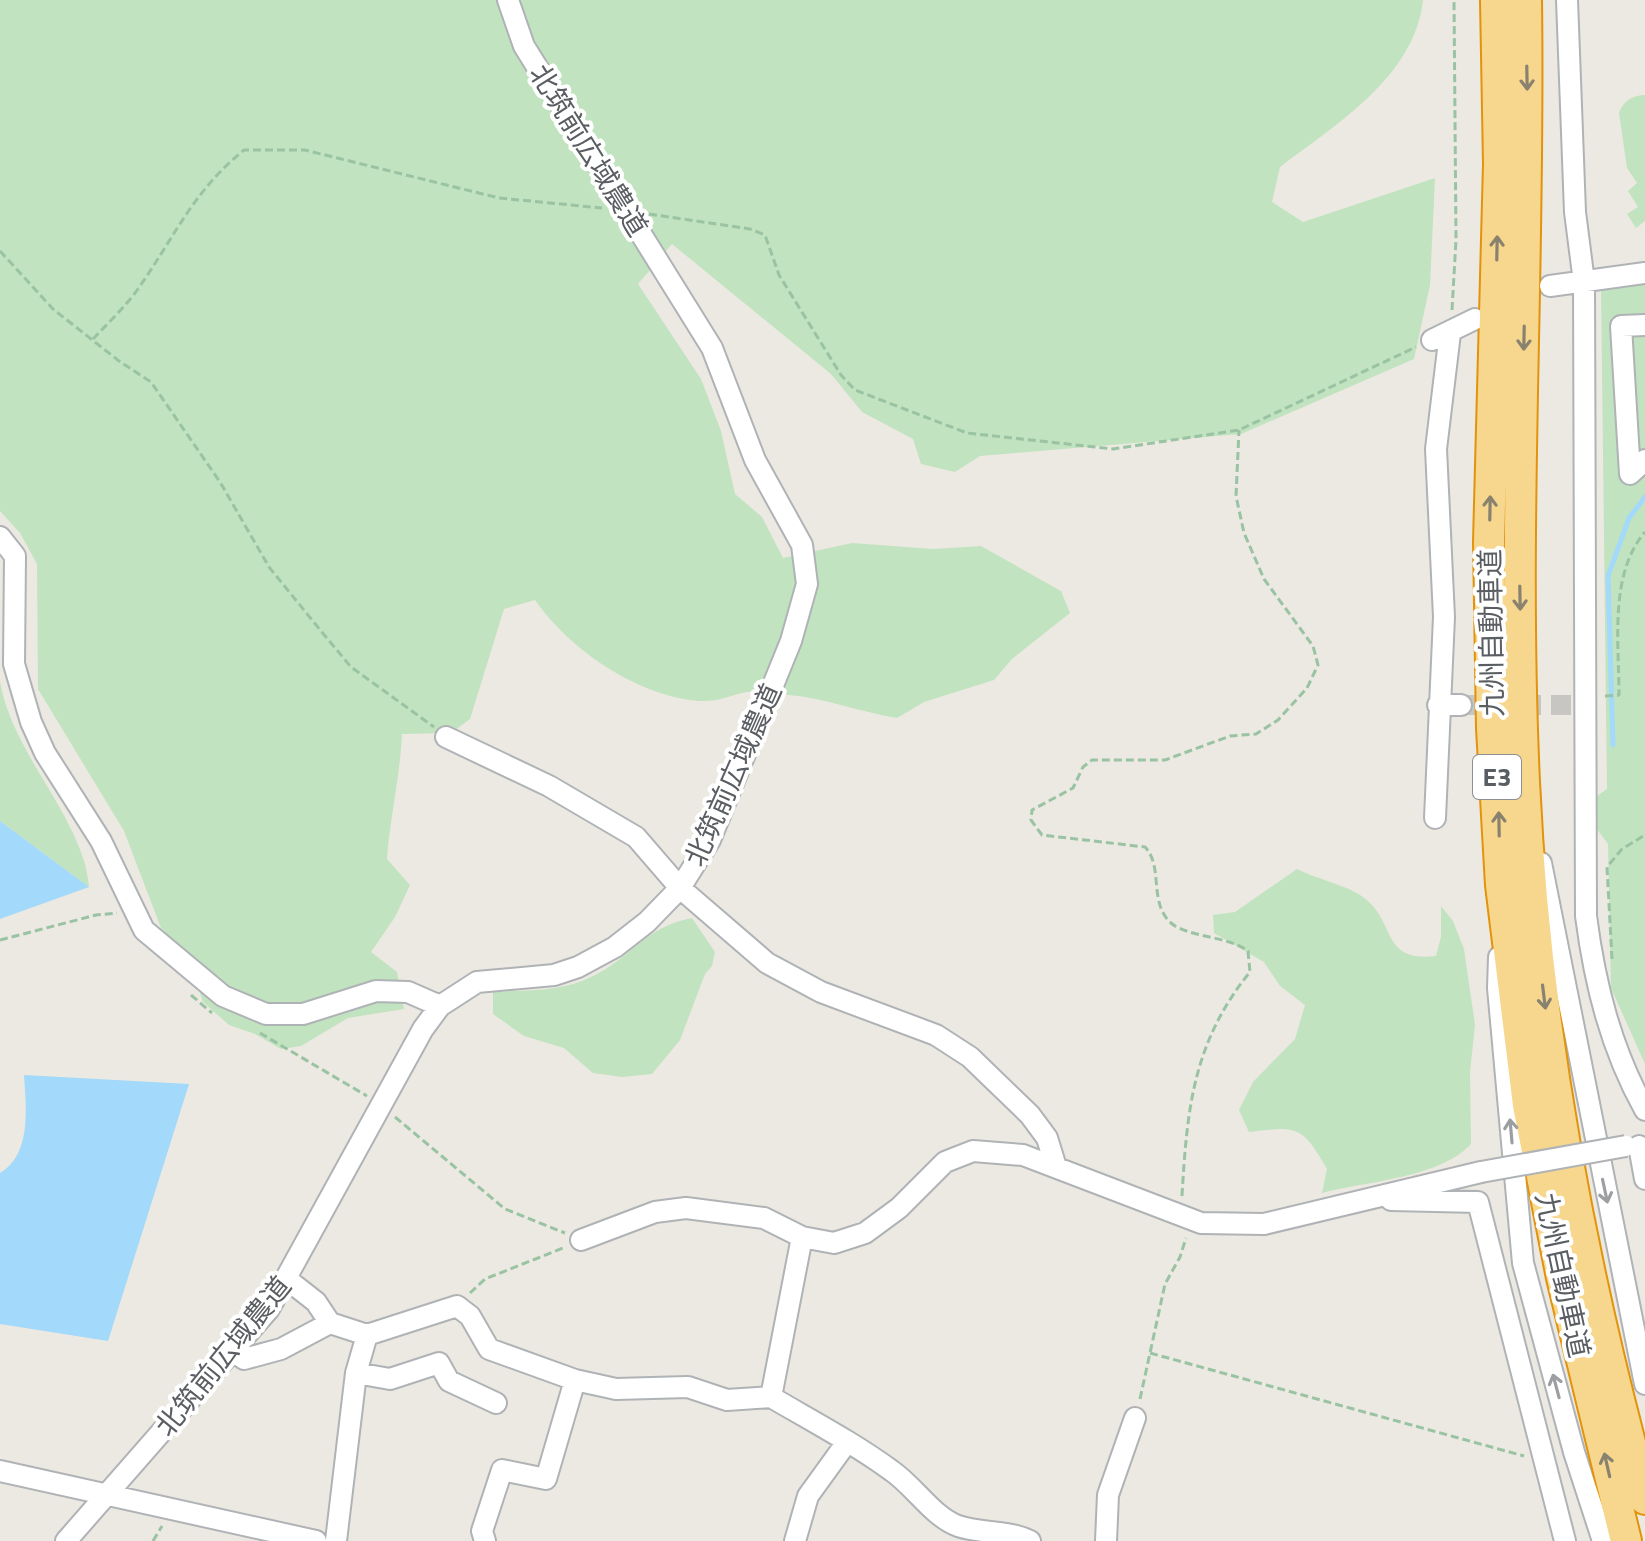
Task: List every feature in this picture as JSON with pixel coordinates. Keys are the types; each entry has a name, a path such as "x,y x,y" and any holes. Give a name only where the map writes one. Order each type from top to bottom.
{"highway":[{"name":"九州自動車道","path":"1496,0 1499,164 1489,542 1492,728 1501,885 1528,1105 1562,1278 1626,1541"},
{"name":"九州自動車道","path":"1526,0 1529,154 1519,587 1524,785 1553,1075 1586,1258 1645,1499"}],"street":[{"name":"北筑前広域農道","path":"66,1541 269,1309 288,1280 423,1029 440,1006 477,982 554,975 578,967 626,939 680,888 710,840 791,641 807,584 802,545 755,460 712,348 524,46 508,0"},
{"path":"1567,0 1575,212 1584,282 1588,750 1583,882 1593,972 1609,1029 1645,1110"},
{"path":"1550,286 1645,273"},
{"path":"1435,818 1444,617 1436,449 1441,337 1475,319"},
{"path":"1645,325 1621,326 1630,474 1645,460"},
{"path":"0,537 15,556 14,664 27,712 45,753 101,841 137,917 159,943 223,996 266,1014 303,1014 376,991 408,992 440,1006"},
{"path":"1438,705 1461,705"},
{"path":"446,737 549,786 636,837 680,888 767,963 821,992 936,1035 970,1057 1030,1115 1047,1138 1056,1167"},
{"path":"1524,785 1645,1384"},
{"path":"1501,885 1498,988 1523,1263 1574,1452 1603,1541"},
{"path":"581,1240 655,1212 686,1208 764,1218 802,1237 834,1243 865,1233 899,1208 945,1162 973,1151 1011,1153 1056,1167 1201,1223 1264,1224 1481,1172 1637,1144 1645,1179"},
{"path":"1359,1199 1478,1202 1565,1541"},
{"path":"771,1397 802,1237"},
{"path":"288,1280 316,1302 330,1323 367,1335 457,1306 470,1316 489,1349 575,1380 616,1389 688,1387 727,1400 771,1397 891,1470 915,1488 935,1512 958,1526 1020,1536 1030,1541"},
{"path":"233,1351 244,1359 259,1357 330,1323"},
{"path":"336,1541 356,1373 367,1335"},
{"path":"356,1373 390,1379 439,1363 449,1381 496,1403"},
{"path":"485,1541 482,1531 502,1470 546,1479 575,1380"},
{"path":"1106,1541 1108,1495 1135,1418"},
{"path":"795,1541 808,1496 847,1442"},
{"path":"0,1471 316,1541"}],"path":[{"path":"93,339 135,294 185,212 214,174 244,150 305,150 499,198 626,210 750,229 765,235 779,275 841,375 855,390 967,433 1113,449 1239,430 1441,337 1456,240 1454,0"},
{"path":"0,251 53,309 151,382 220,482 269,567 351,667 446,737"},
{"path":"1135,1418 1165,1284 1180,1257 1185,1215 1186,1125 1200,1061 1221,1009 1250,972 1248,951 1172,924 1157,904 1151,854 1145,847 1042,835 1031,820 1032,810 1073,788 1083,767 1092,760 1165,760 1230,736 1256,734 1278,720 1307,688 1318,665 1313,646 1264,579 1244,533 1236,496 1239,430"},
{"path":"1619,695 1619,612 1630,550 1645,532"},
{"path":"1593,972 1614,958 1607,867 1622,849 1645,835"},
{"path":"0,940 96,915 120,913 137,917"},
{"path":"381,1108 505,1209 581,1240"},
{"path":"457,1306 485,1279 581,1240"},
{"path":"1150,1353 1543,1461"}],"green space":[{"path":"0,0 1423,0 1417,27 1389,75 1348,115 1280,167 1272,202 1303,222 1435,178 1430,285 1414,359 1241,434 980,456 955,472 921,464 913,439 862,412 831,374 672,244 638,284 701,379 721,431 735,494 762,517 783,558 852,543 933,549 981,546 1061,591 1070,613 1012,659 994,680 924,702 897,718 816,699 761,692 746,692 706,701 675,697 628,680 606,667 567,636 535,600 504,609 470,719 451,733 402,734 387,859 410,885 395,917 371,952 397,972 404,1009 348,1018 301,1046 281,1049 255,1034 229,1025 203,1002 188,956 161,928 124,831 38,689 37,564 20,533 0,511"},
{"path":"1645,95 1645,221 1636,228 1627,214 1638,207 1628,191 1637,183 1627,168 1619,113 1629,100"},
{"path":"1645,282 1645,1064 1611,988 1608,844 1596,828 1597,796 1607,789 1601,286"},
{"path":"0,681 18,734 75,836 89,887 0,821"},
{"path":"1297,869 1355,892 1369,902 1396,945 1404,952 1436,956 1441,937 1441,906 1453,921 1464,949 1475,1025 1470,1072 1471,1144 1441,1164 1402,1177 1322,1193 1327,1169 1304,1136 1288,1129 1249,1132 1239,1110 1253,1082 1295,1039 1305,1005 1280,986 1264,962 1214,933 1213,915 1235,912"},
{"path":"692,918 715,952 712,966 705,974 680,1040 652,1074 622,1077 593,1073 564,1048 524,1036 493,1014 493,992 543,989 580,982 605,969 662,928"}],"water":[{"path":"0,821 89,887 0,919"},
{"path":"24,1075 189,1084 108,1341 0,1324 0,1173 18,1154 22,1142 26,1115"}],"waterway":[{"path":"1613,745 1608,576 1629,518 1645,497"}],"tunnel":[{"path":"1461,705 1587,705"}]}
